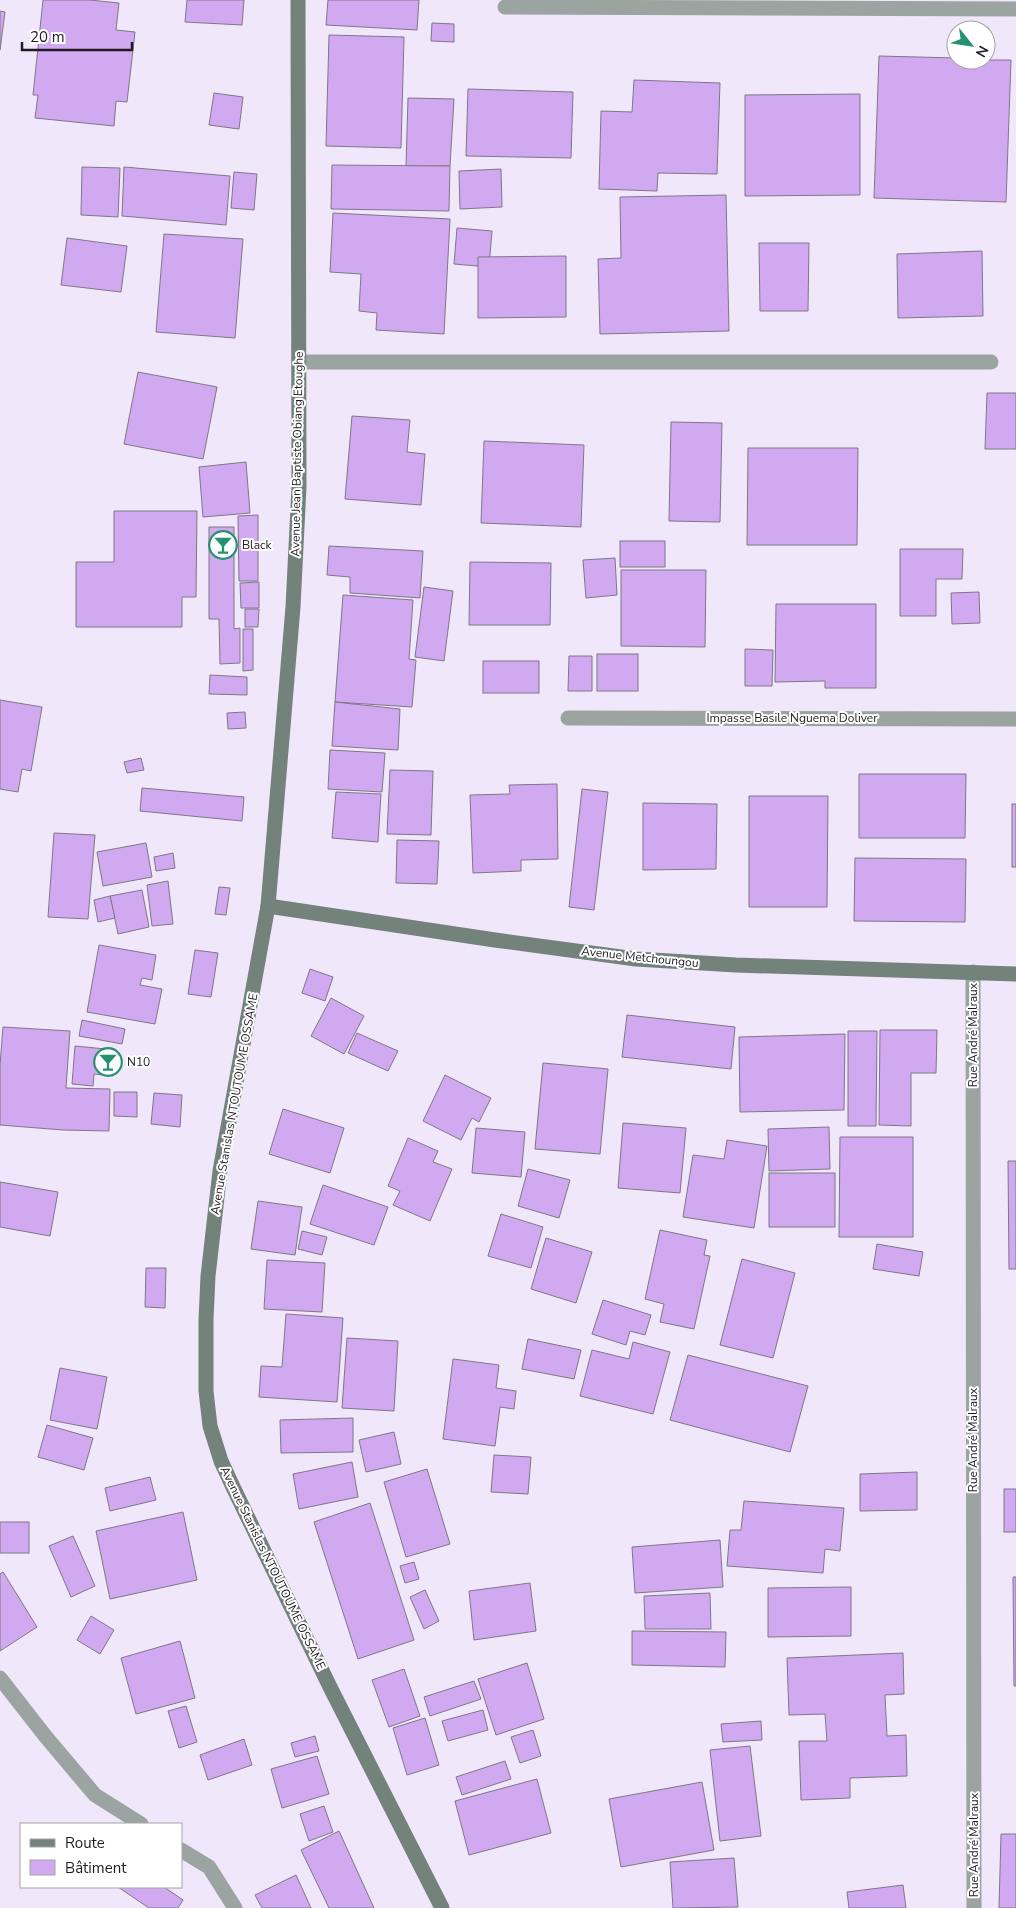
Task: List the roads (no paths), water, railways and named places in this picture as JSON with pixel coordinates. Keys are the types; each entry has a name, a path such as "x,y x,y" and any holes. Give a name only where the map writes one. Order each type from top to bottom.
{"street":[{"name":"Avenue Jean Baptiste Obiang Etoughe","path":"268,906 293,608 298,487 298,0"},
{"path":"505,7 1016,9"},
{"path":"299,362 991,362"},
{"name":"Impasse Basile Nguema Doliver","path":"568,718 1016,719"},
{"name":"Avenue Metchoungou","path":"268,906 636,959 736,965 1016,974"},
{"name":"Avenue Stanislas NTOUTOUME OSSAME","path":"268,906 220,1171 213,1224 206,1320 206,1391 210,1426 221,1461 272,1570 442,1908"},
{"name":"Rue André Malraux","path":"973,972 974,1908"},
{"path":"0,1678 46,1737 96,1795 140,1823"},
{"path":"182,1851 209,1867 235,1908"}],"place":[{"name":"Black","path":"223,545"},
{"name":"N10","path":"108,1062"}]}
